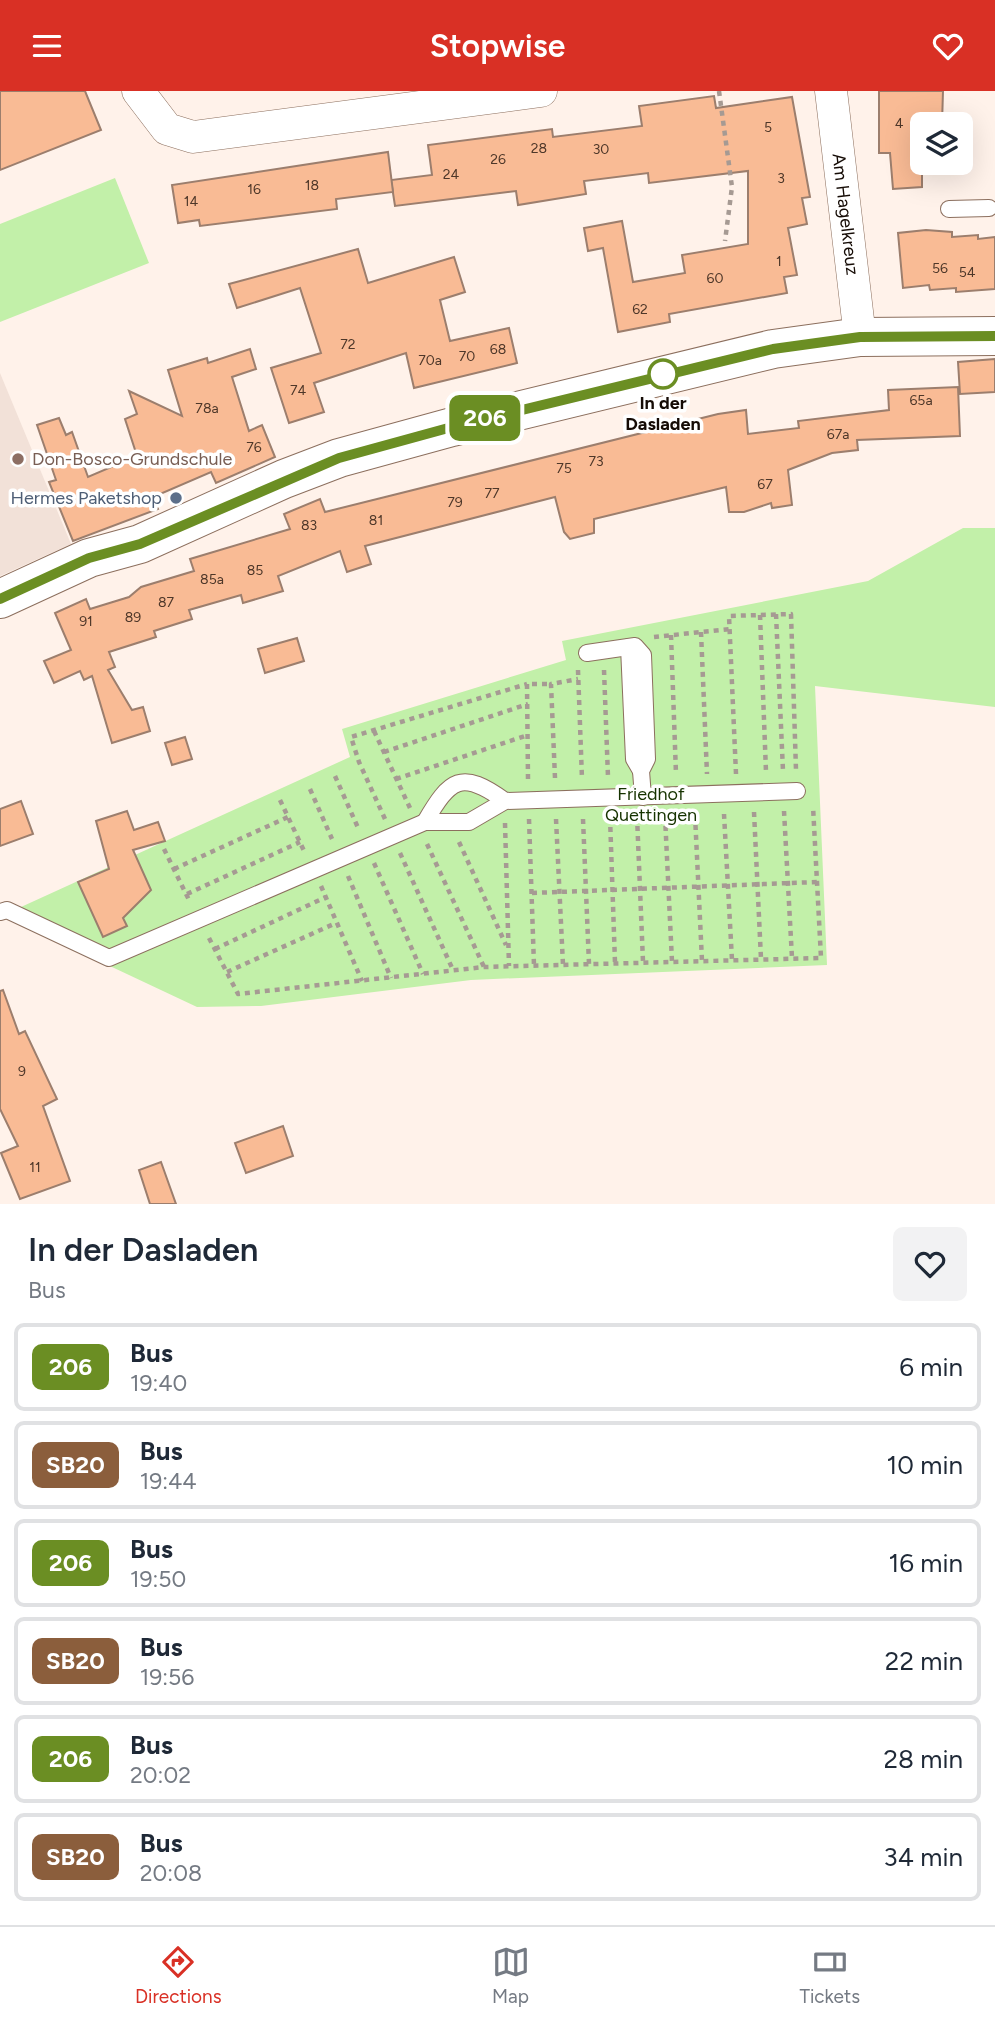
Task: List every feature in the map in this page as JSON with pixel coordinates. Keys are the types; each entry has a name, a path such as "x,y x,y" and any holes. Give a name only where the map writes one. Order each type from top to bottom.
{"street":[{"path":"138,91 167,129 193,137 481,95 541,91"},
{"name":"Am Hagelkreuz","path":"831,91 860,337"},
{"path":"0,599 89,558 140,544 339,458 773,349 860,337 995,336"}],"lane":[{"path":"949,209 989,208"},
{"path":"587,653 632,647 643,655 647,759 641,771 640,797"},
{"path":"422,824 447,788 463,780 475,782 505,801"},
{"path":"0,912 7,910 109,958 422,824 452,825 481,818 505,801 797,791"}],"path":[{"path":"719,91 732,187 725,240"},
{"path":"238,993 484,967 821,958 813,804 797,791 791,614 729,616 728,885 732,960"},
{"path":"702,961 698,886 730,794 760,615"},
{"path":"632,647 646,637 730,629"},
{"path":"701,632 730,794 758,884 761,959"},
{"path":"671,635 668,887 672,962"},
{"path":"351,737 527,684"},
{"path":"384,752 528,704"},
{"path":"374,730 396,779 422,824 484,967"},
{"path":"396,779 528,734"},
{"path":"335,776 423,974"},
{"path":"310,789 391,978"},
{"path":"640,797 643,963"},
{"path":"505,801 509,966"},
{"path":"174,869 288,817"},
{"path":"452,825 509,950"},
{"path":"187,894 300,842"},
{"path":"532,893 817,882"},
{"path":"215,949 326,897"},
{"path":"227,972 336,923"}],"shaded area":[{"name":"Don-Bosco-Grundschule","path":"0,373 71,544 0,576"}],"green space":[{"path":"115,178 149,263 0,322 0,224"},
{"name":"Friedhof Quettingen","path":"963,528 995,528 995,707 815,686 827,965 471,980 261,1006 197,1007 95,959 21,907 350,757 342,729 566,660 562,641 868,581"}],"building":[{"path":"0,91 85,91 101,130 0,170"},
{"path":"879,91 943,91 942,112 910,112 910,175 922,175 922,187 893,189 890,153 879,153"},
{"path":"714,96 716,108 792,97 810,197 802,198 807,224 788,228 797,275 784,277 787,293 669,314 670,322 618,332 603,248 588,251 584,228 622,221 633,282 685,273 682,255 748,244 748,171 649,183 648,173 584,181 586,194 518,205 516,191 395,206 391,180 432,175 428,145 552,129 553,137 642,126 639,106"},
{"path":"388,152 393,192 336,199 337,209 200,226 199,220 178,223 172,185"},
{"path":"926,230 952,232 952,237 995,237 995,289 956,292 956,288 930,290 929,285 903,288 898,233"},
{"path":"358,249 368,283 454,257 465,292 440,300 450,341 509,328 517,363 414,388 406,353 314,383 324,412 289,423 271,368 321,353 300,288 237,308 229,284"},
{"path":"250,349 256,369 232,377 249,431 262,425 275,457 216,483 211,472 153,497 158,509 73,541 49,482 56,480 37,425 59,418 66,435 72,432 88,477 137,456 125,419 137,414 129,391 182,416 168,370 207,358 208,363"},
{"path":"995,359 995,392 960,394 958,362"},
{"path":"958,387 960,436 857,440 858,450 832,453 788,470 792,505 772,508 771,503 744,512 729,512 726,487 594,519 594,533 570,539 564,532 555,497 365,546 371,564 347,572 340,551 278,576 283,591 243,603 241,595 189,610 192,619 154,631 156,637 109,652 115,667 108,670 132,710 143,707 150,731 112,743 92,676 84,680 80,671 54,683 44,661 71,650 55,613 86,599 90,609 129,597 141,587 194,571 190,559 290,529 284,514 320,499 325,512 718,414 746,410 748,434 799,428 798,421 889,410 888,390"},
{"path":"297,638 304,661 265,673 258,649"},
{"path":"185,737 192,759 172,765 165,743"},
{"path":"21,801 33,834 0,846 0,809"},
{"path":"127,811 134,830 158,822 165,841 133,850 151,890 123,918 127,926 103,937 78,882 109,869 96,821"},
{"path":"3,990 19,1034 25,1031 57,1099 43,1106 70,1181 20,1199 1,1153 18,1146 0,1109 0,991"},
{"path":"283,1126 293,1156 246,1173 235,1143"},
{"path":"161,1162 176,1204 150,1204 139,1170"}],"bus line":[{"name":"206","path":"0,599 89,558 140,544 192,523 284,479 339,458 452,427 773,349 860,337 995,336"}],"place":[{"name":"In der Dasladen","path":"663,374"},
{"name":"Don-Bosco-Grundschule","path":"18,459"},
{"name":"Hermes Paketshop","path":"176,498"}]}
